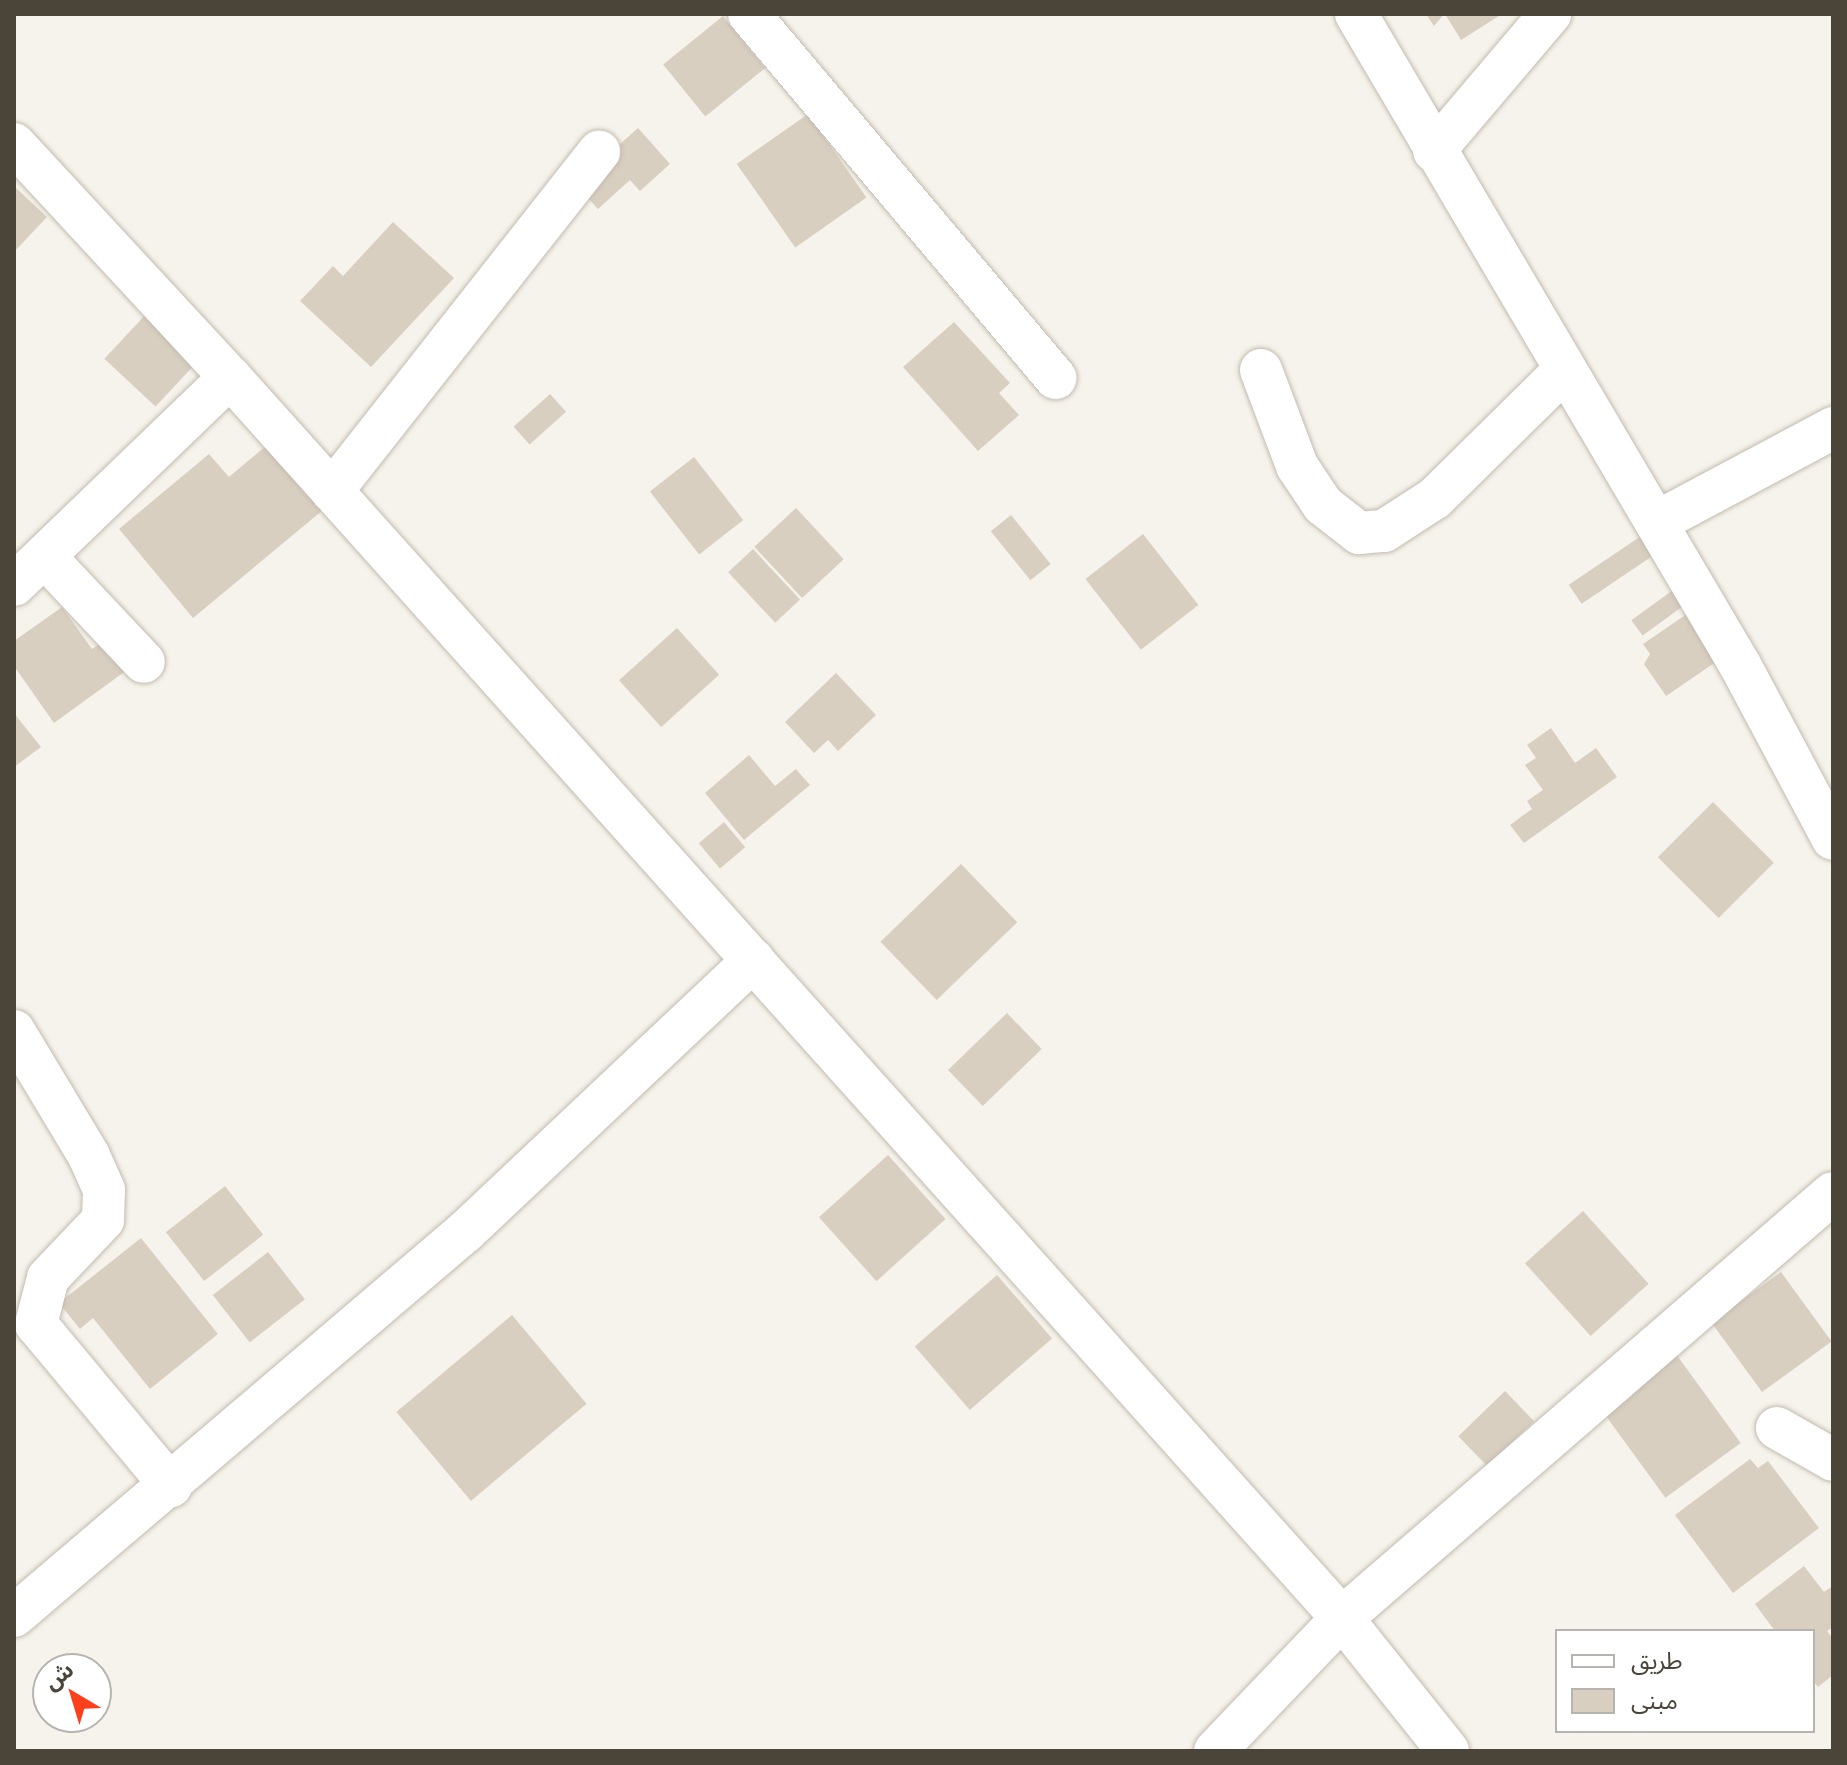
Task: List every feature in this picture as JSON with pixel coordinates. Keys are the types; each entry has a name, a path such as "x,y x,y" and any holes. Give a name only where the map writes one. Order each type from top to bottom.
{"street":[{"path":"749,14 1056,378"},
{"path":"1356,14 1434,151 1657,522 1833,839"},
{"path":"1434,151 1550,14"},
{"path":"14,144 230,377 1342,1618 1448,1751"},
{"path":"332,491 599,152"},
{"path":"1261,370 1297,466 1323,505 1359,533 1384,531 1435,498 1565,370"},
{"path":"14,585 230,377"},
{"path":"1657,522 1833,428"},
{"path":"45,557 144,662"},
{"path":"14,1616 171,1486 466,1231 754,960"},
{"path":"14,1031 104,1190 103,1220 48,1278 36,1324 171,1486"},
{"path":"1215,1751 1342,1618 1833,1193"},
{"path":"1777,1428 1833,1460"}],"building":[{"path":"1426,14 1444,14 1434,26"},
{"path":"1445,14 1502,14 1461,40"},
{"path":"723,16 765,68 705,117 663,64"},
{"path":"808,114 867,198 795,247 737,164"},
{"path":"638,128 670,164 640,191 630,180 598,209 575,184"},
{"path":"14,186 47,217 14,252"},
{"path":"393,222 454,278 371,367 300,301 333,266 343,276"},
{"path":"148,312 199,360 156,407 104,359"},
{"path":"954,322 1010,383 999,393 1019,415 978,451 903,367"},
{"path":"550,394 566,412 530,445 514,427"},
{"path":"274,439 329,505 193,618 119,529 209,454 229,477"},
{"path":"694,457 743,520 699,555 650,491"},
{"path":"796,508 844,559 802,598 754,547"},
{"path":"1011,515 1051,564 1030,580 991,531"},
{"path":"1650,530 1663,549 1582,604 1569,585"},
{"path":"1143,534 1198,605 1141,650 1085,579"},
{"path":"753,549 800,599 775,623 728,572"},
{"path":"1684,582 1695,597 1643,636 1631,620"},
{"path":"62,607 92,649 105,640 127,670 54,723 14,666 14,641"},
{"path":"1697,607 1729,653 1666,696 1644,664 1650,654 1643,644"},
{"path":"677,628 719,675 661,727 619,680"},
{"path":"836,673 876,715 838,751 828,740 814,753 785,722"},
{"path":"14,713 41,747 14,767"},
{"path":"1551,728 1575,763 1596,748 1617,777 1524,843 1510,825 1532,809 1527,801 1543,790 1525,765 1536,758 1527,745"},
{"path":"749,755 775,786 796,769 810,785 744,840 705,793"},
{"path":"1713,802 1774,863 1719,918 1658,857"},
{"path":"724,822 745,847 720,868 699,843"},
{"path":"961,864 1017,922 937,1000 880,942"},
{"path":"1007,1013 1042,1049 983,1106 948,1070"},
{"path":"888,1155 946,1219 876,1281 819,1217"},
{"path":"225,1186 263,1235 204,1281 166,1232"},
{"path":"1583,1211 1649,1284 1591,1336 1525,1263"},
{"path":"141,1238 218,1334 150,1389 93,1318 80,1329 59,1303"},
{"path":"268,1252 305,1299 250,1342 213,1295"},
{"path":"1781,1272 1832,1342 1762,1392 1711,1323"},
{"path":"997,1275 1052,1338 970,1410 915,1347"},
{"path":"512,1315 587,1404 471,1501 396,1412"},
{"path":"1676,1354 1741,1443 1665,1498 1601,1409"},
{"path":"1505,1391 1534,1421 1487,1466 1458,1436"},
{"path":"1750,1459 1758,1468 1768,1461 1819,1528 1733,1593 1675,1515"},
{"path":"1804,1566 1824,1592 1833,1586 1833,1627 1827,1631 1833,1639 1833,1675 1818,1687 1815,1683 1815,1629 1774,1629 1755,1604"}]}
